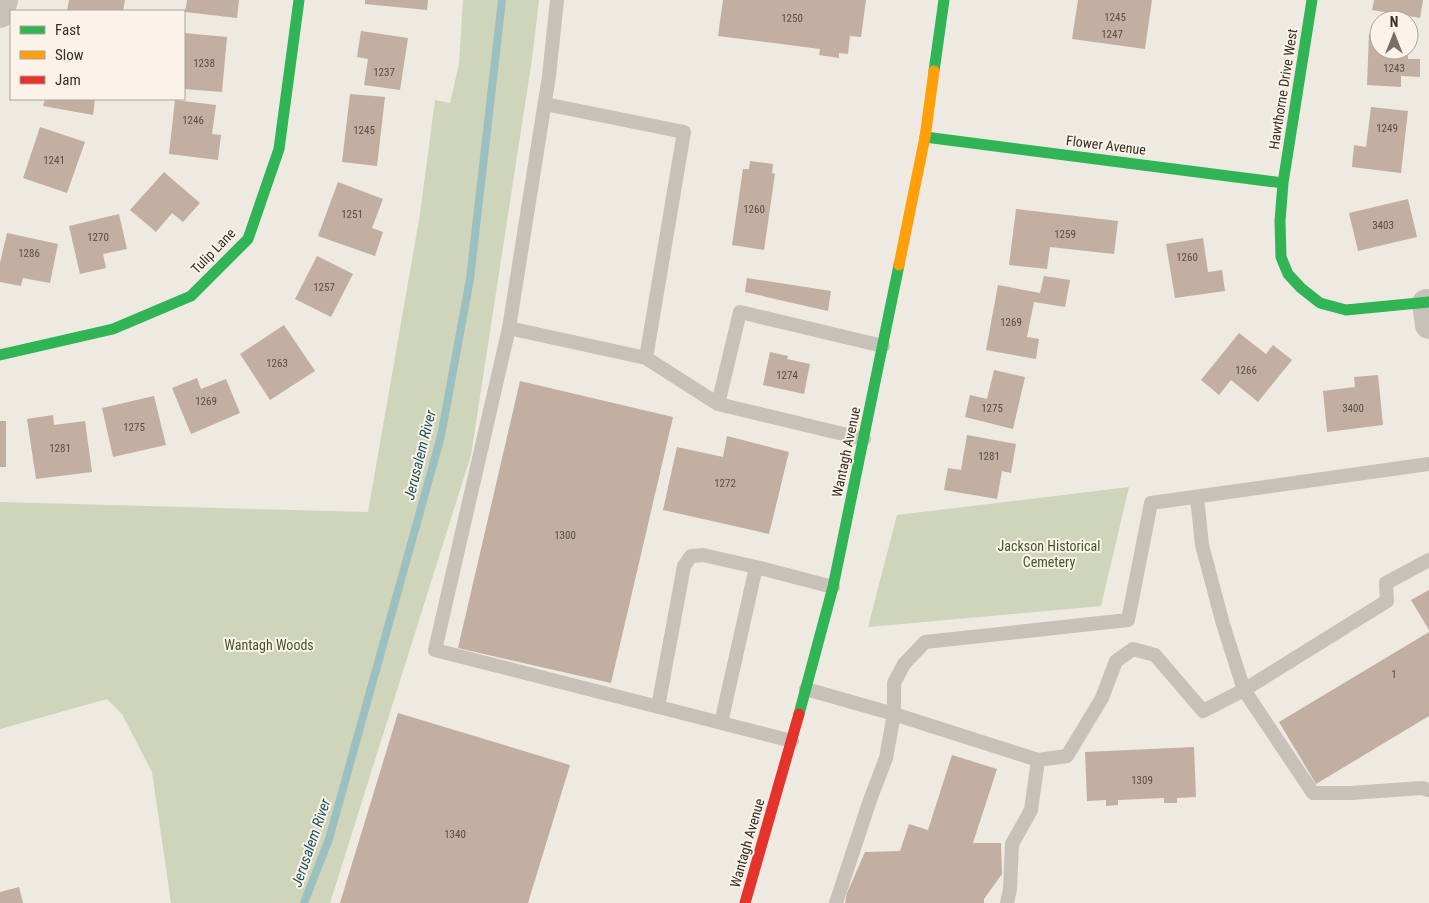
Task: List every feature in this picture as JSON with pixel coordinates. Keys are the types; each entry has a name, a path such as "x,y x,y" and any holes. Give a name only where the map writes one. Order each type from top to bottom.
{"street":[{"path":"0,14 4,0"},
{"name":"Tulip Lane","path":"0,355 113,330 191,296 248,239 279,149 299,0"},
{"name":"Wantagh Avenue","path":"745,903 792,741 833,588 925,136 944,0"},
{"name":"Hawthorne Drive West","path":"1312,0 1283,183 1280,221 1282,257 1288,274 1301,288 1320,303 1346,310 1428,310"},
{"name":"Flower Avenue","path":"925,136 1283,183"}],"lane":[{"path":"557,0 549,76 509,328 435,650 792,741"},
{"path":"544,104 684,132 646,358"},
{"path":"718,404 740,312 883,346"},
{"path":"509,328 646,358 718,404 864,439"},
{"path":"836,903 886,758 894,714 894,683 904,664 925,642 1128,620 1151,503 1429,464"},
{"path":"1197,497 1202,545 1223,624 1244,690 1314,793 1422,788 1429,790"},
{"path":"658,708 684,566 691,556 702,555 756,567 833,588"},
{"path":"806,689 894,714 1038,760 1067,756 1102,698 1116,661 1133,649 1155,654 1203,711 1244,690 1387,601 1386,583 1429,560"},
{"path":"721,723 756,567"},
{"path":"1007,903 1010,889 1012,844 1030,810 1038,760"}],"green space":[{"name":"Wantagh Woods","path":"463,0 539,0 532,59 471,455 330,903 171,903 152,772 122,714 107,699 0,729 0,502 368,512 420,214 435,100 450,103 459,64"},
{"name":"Jackson Historical Cemetery","path":"1129,487 1101,606 868,627 897,515"}],"building":[{"path":"69,0 125,0 123,10 67,10"},
{"path":"187,0 239,0 237,18 185,12"},
{"path":"365,0 428,0 427,10 365,4"},
{"path":"723,0 866,0 861,37 850,36 848,54 839,53 839,58 819,55 820,49 718,36"},
{"path":"1078,0 1152,0 1145,49 1072,39"},
{"path":"1374,0 1423,0 1420,18 1419,10 1372,10"},
{"path":"361,31 408,38 400,90 364,85 368,59 357,57"},
{"path":"185,33 227,37 222,92 185,89"},
{"path":"1369,34 1369,60 1420,59 1420,77 1401,76 1401,87 1367,85"},
{"path":"350,94 385,97 377,166 342,162"},
{"path":"45,100 95,100 93,115 43,106"},
{"path":"175,100 216,105 212,134 221,135 218,160 169,154"},
{"path":"1371,107 1408,111 1401,173 1352,167 1354,145 1366,147"},
{"path":"40,127 85,142 67,193 23,178"},
{"path":"750,161 773,164 772,173 775,174 764,250 732,245 743,169 749,169"},
{"path":"164,172 200,203 183,222 172,213 156,232 130,210"},
{"path":"338,182 383,199 372,228 383,232 375,256 318,236"},
{"path":"1408,199 1417,237 1358,251 1349,213"},
{"path":"1016,209 1118,221 1114,254 1050,247 1047,269 1009,265"},
{"path":"119,214 127,249 103,254 106,268 80,274 69,226"},
{"path":"7,233 58,244 50,283 23,278 21,286 0,282 0,263"},
{"path":"1203,238 1208,272 1222,270 1225,291 1175,298 1166,244"},
{"path":"317,256 353,274 331,317 295,299"},
{"path":"1044,276 1070,280 1065,307 1034,302 1027,337 1039,339 1036,359 986,350 998,285 1040,293"},
{"path":"747,278 831,291 828,311 745,292"},
{"path":"284,325 315,371 270,400 240,354"},
{"path":"1239,333 1266,354 1273,345 1292,360 1258,402 1231,380 1219,395 1201,380"},
{"path":"770,352 788,356 787,359 810,364 804,394 763,385"},
{"path":"994,370 1025,377 1013,429 965,417 970,395 987,399"},
{"path":"1378,375 1383,425 1327,432 1323,391 1355,387 1354,377"},
{"path":"197,378 201,389 226,379 240,413 191,434 172,388"},
{"path":"520,381 673,417 611,683 458,648"},
{"path":"154,396 166,445 113,457 102,408"},
{"path":"53,415 54,425 85,421 92,472 36,479 27,419"},
{"path":"0,421 6,421 6,467 0,467"},
{"path":"967,435 1016,444 1011,473 1002,471 997,499 944,490 948,468 961,470"},
{"path":"727,436 789,452 769,534 663,510 677,447 723,457"},
{"path":"1429,590 1429,630 1411,600"},
{"path":"1429,632 1429,716 1316,784 1279,722"},
{"path":"398,713 570,765 528,903 340,903"},
{"path":"1194,747 1196,797 1177,798 1177,803 1164,803 1164,798 1118,800 1118,805 1106,806 1106,800 1087,801 1085,752"},
{"path":"952,755 997,769 973,843 1001,843 1002,874 984,899 984,903 845,903 847,893 865,852 900,851 909,824 928,830"},
{"path":"19,887 23,903 0,903 0,892"}],"waterway":[{"name":"Jerusalem River","path":"304,903 329,839 441,436 470,279 502,0"}],"traffic: fast":[{"path":"0,355 113,329 191,296 248,239 279,149 299,0"},
{"path":"934,71 944,0"},
{"path":"1312,0 1283,183 1280,221 1281,257 1288,274 1301,288 1320,303 1346,310 1429,302"},
{"path":"925,137 1283,183"},
{"path":"799,714 833,587 899,265"}],"traffic: slow":[{"path":"899,265 925,137 934,71"}],"traffic: jam":[{"path":"745,903 799,714"}]}
